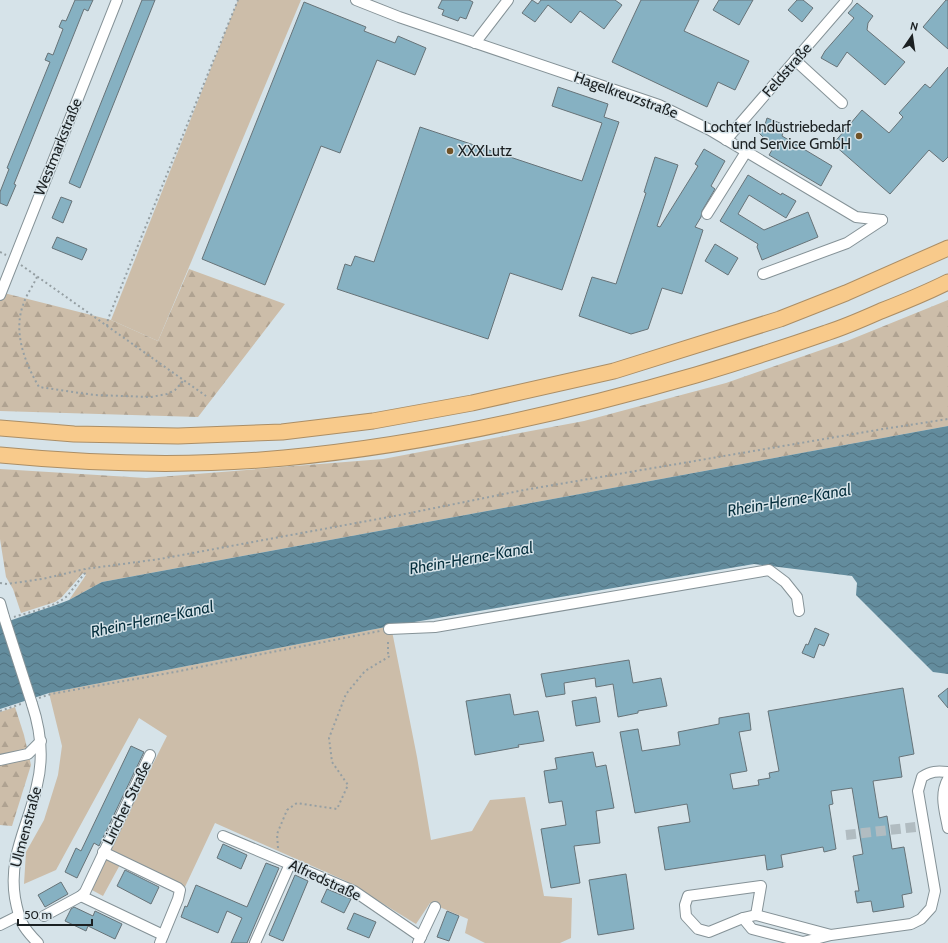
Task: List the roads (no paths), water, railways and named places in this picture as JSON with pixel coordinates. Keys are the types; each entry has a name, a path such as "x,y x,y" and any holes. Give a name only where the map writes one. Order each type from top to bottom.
{"highway":[{"path":"0,428 74,434 178,436 282,432 373,421 472,403 614,371 780,319 846,293 948,248"},
{"path":"0,455 70,461 176,464 283,458 376,447 479,429 629,394 740,362 829,333 928,292 948,282"}],"street":[{"name":"Westmarkstraße","path":"1,291 117,0"},
{"name":"Hagelkreuzstraße","path":"356,0 399,17 647,100 676,113 726,140 856,217 882,220 846,243 763,274"},
{"path":"475,43 508,0"},
{"name":"Feldstraße","path":"726,140 847,0"},
{"path":"795,60 842,104"},
{"path":"707,214 746,152"},
{"path":"389,630 435,627 769,570 785,582 797,598 799,611"},
{"path":"0,603 6,618 41,741 28,754 0,760"},
{"name":"Ulmenstraße","path":"18,916 13,886 15,860 37,786 41,760 41,741"},
{"name":"Liricher Straße","path":"103,852 178,888 180,892 178,899 162,939 81,896 85,892 103,852 150,755"},
{"path":"743,918 752,929 803,942 831,935 911,924 921,918 930,908 935,891 918,791 922,777 929,772 948,772"},
{"path":"948,779 943,789 942,796 948,828"},
{"name":"Alfredstraße","path":"222,836 354,891 420,940"},
{"path":"255,943 290,864"},
{"path":"756,915 761,886 688,896 685,905 686,916 698,929 709,932 743,918 756,915 831,935"},
{"path":"44,916 81,896"},
{"path":"420,940 435,907"},
{"path":"0,925 18,916 27,932 38,943"}],"water":[{"name":"Rhein-Herne-Kanal","path":"948,426 948,674 933,672 856,595 857,583 852,576 754,564 391,626 49,693 0,709 0,624 69,600 102,582"}],"tunnel":[{"path":"846,835 924,826"}],"place":[{"name":"Lochter Industriebedarf und Service GmbH","path":"859,136"},
{"name":"XXXLutz","path":"450,151"}]}
